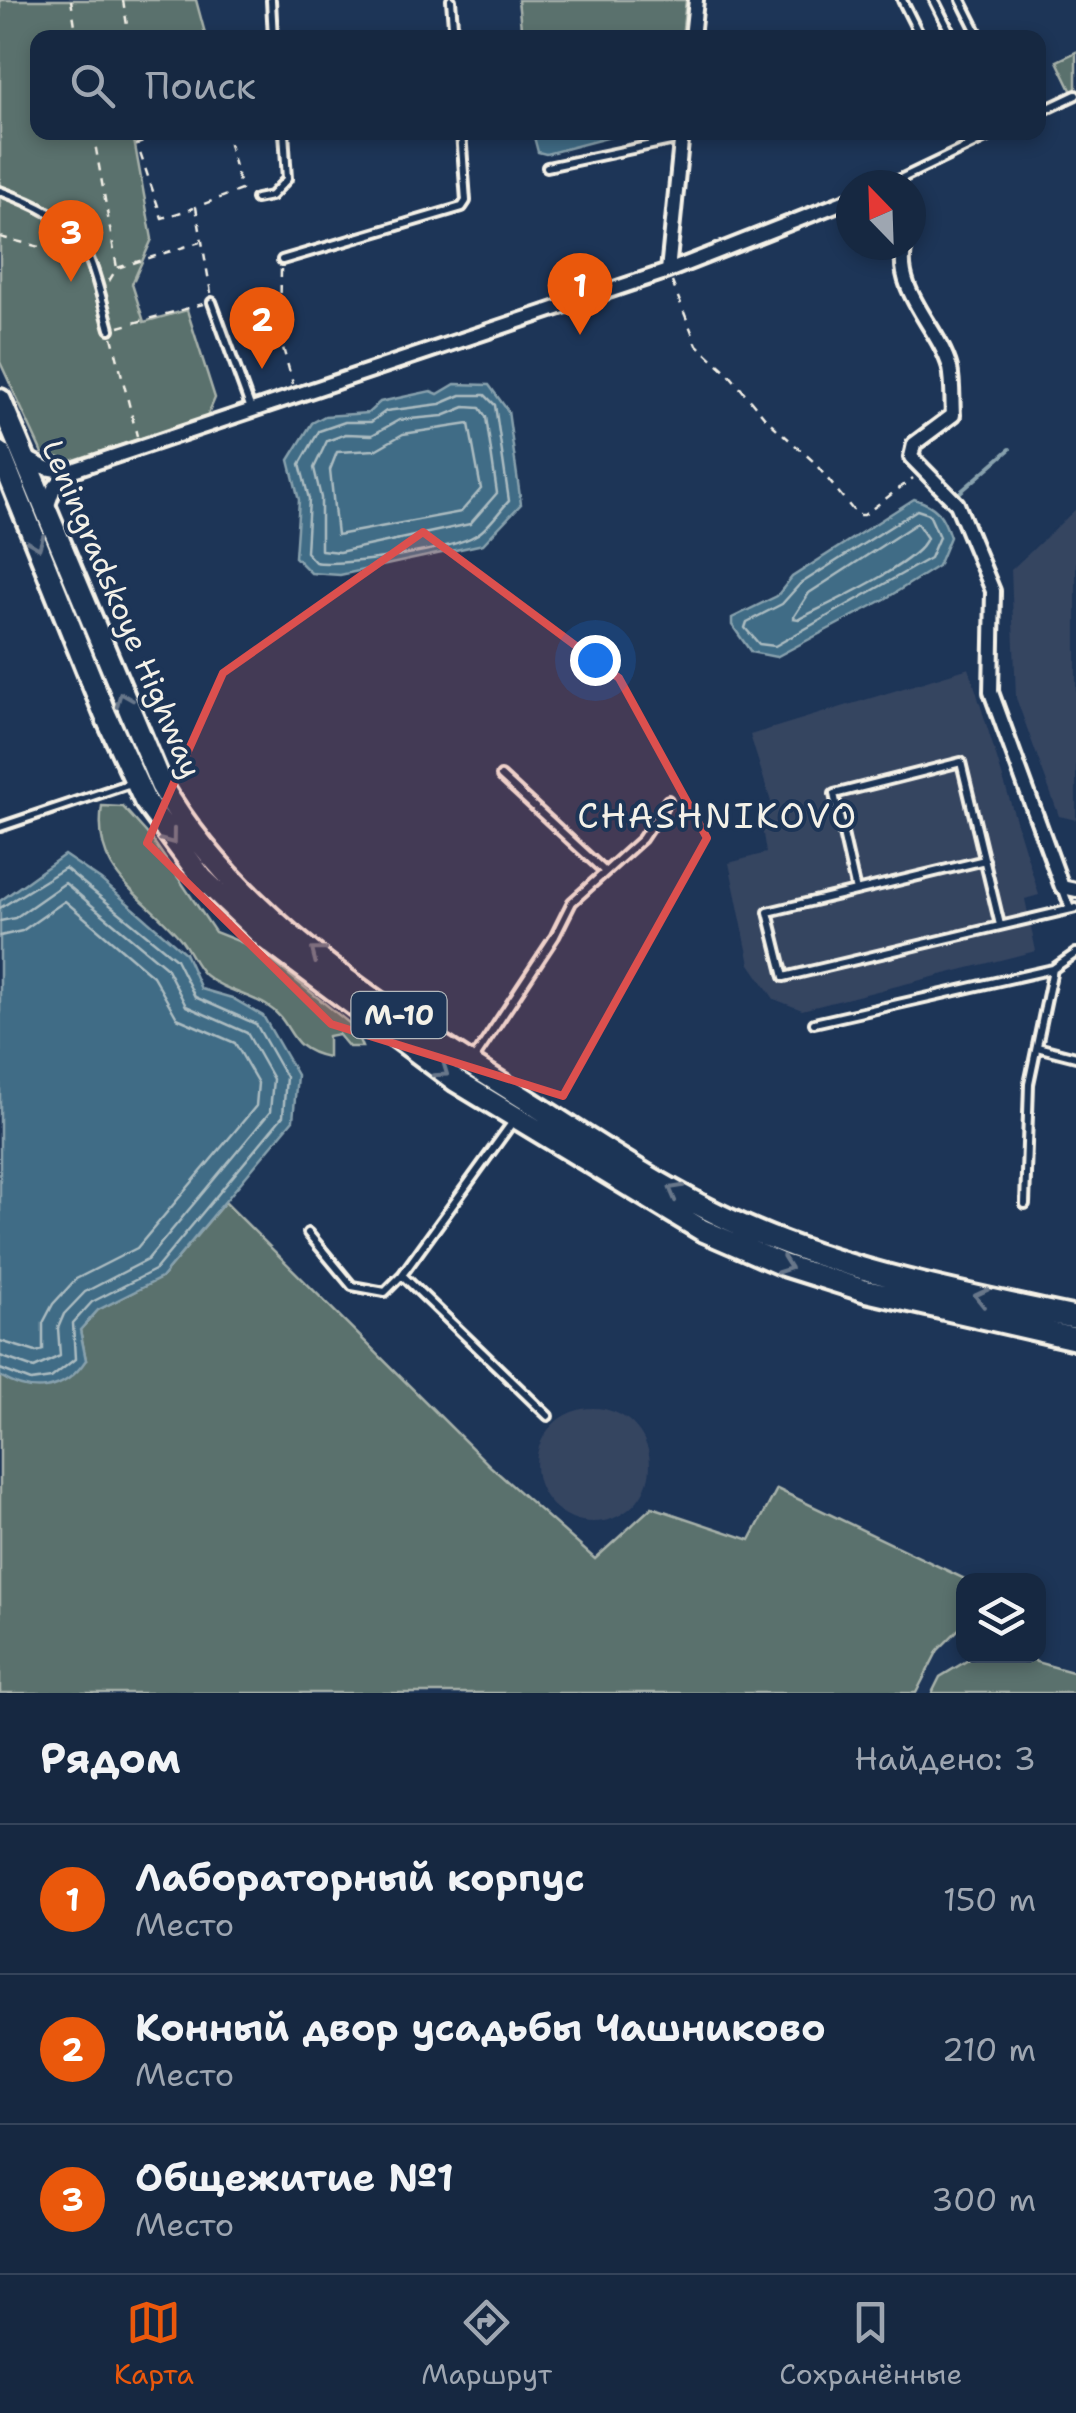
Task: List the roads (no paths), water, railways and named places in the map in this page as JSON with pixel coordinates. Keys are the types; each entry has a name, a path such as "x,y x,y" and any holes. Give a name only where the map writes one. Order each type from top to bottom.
{"highway":[{"name":"Leningradskoye Highway","path":"0,400 125,706 161,784 184,821 289,930 470,1064 645,1174 744,1226 890,1276 1076,1318"},
{"name":"Leningradskoye Highway","path":"0,452 135,781 188,861 266,940 388,1033 515,1119 674,1215 783,1266 930,1308 1076,1339"}],"street":[{"path":"693,30 696,0"},
{"path":"668,271 682,140"},
{"path":"25,456 46,468 67,472 668,271 836,205"},
{"path":"903,260 906,281 950,366 953,415 913,446 912,460 957,504 993,591 991,692 1069,889"},
{"path":"46,508 67,472"}],"lane":[{"path":"270,0 272,30"},
{"path":"450,0 453,30"},
{"path":"902,0 917,30"},
{"path":"934,0 949,30"},
{"path":"961,0 976,30"},
{"path":"1046,109 1076,95"},
{"path":"256,199 271,196 288,179 285,140"},
{"path":"282,260 462,208 466,201 462,140"},
{"path":"547,167 665,140"},
{"path":"921,170 982,140"},
{"path":"0,191 36,204 68,225 88,247 110,329"},
{"path":"212,302 251,410"},
{"path":"856,891 834,794 961,762 1000,926"},
{"path":"500,776 603,870"},
{"path":"0,827 135,781"},
{"path":"470,1064 556,936 572,902 603,870 642,839 668,800"},
{"path":"985,860 768,912 784,977 1073,908 1069,889"},
{"path":"814,1023 1054,969 1076,953"},
{"path":"1025,1204 1029,1084 1054,969"},
{"path":"1037,1047 1076,1057"},
{"path":"308,1233 352,1286 385,1292 402,1275 515,1119"},
{"path":"402,1275 548,1416"}],"water":[{"path":"535,140 599,140 546,154 538,152"},
{"path":"455,384 489,385 508,411 521,504 483,544 340,575 311,573 295,557 299,500 289,460 312,423 325,416 368,413 380,402 431,391 438,394"},
{"path":"914,499 934,508 950,537 938,566 776,657 751,652 732,625 732,618 777,596 792,577"},
{"path":"64,855 101,880 185,953 201,989 232,998 263,1016 297,1075 293,1120 161,1278 98,1310 80,1330 86,1360 68,1379 35,1388 0,1376 0,901"}],"waterway":[{"path":"958,494 1010,449"}],"place":[{"name":"Общежитие №1","path":"71,282"},
{"name":"Лабораторный корпус","path":"580,335"},
{"name":"Конный двор усадьбы Чашниково","path":"262,369"}],"district":[{"name":"CHASHNIKOVO","path":"718,815"}]}
